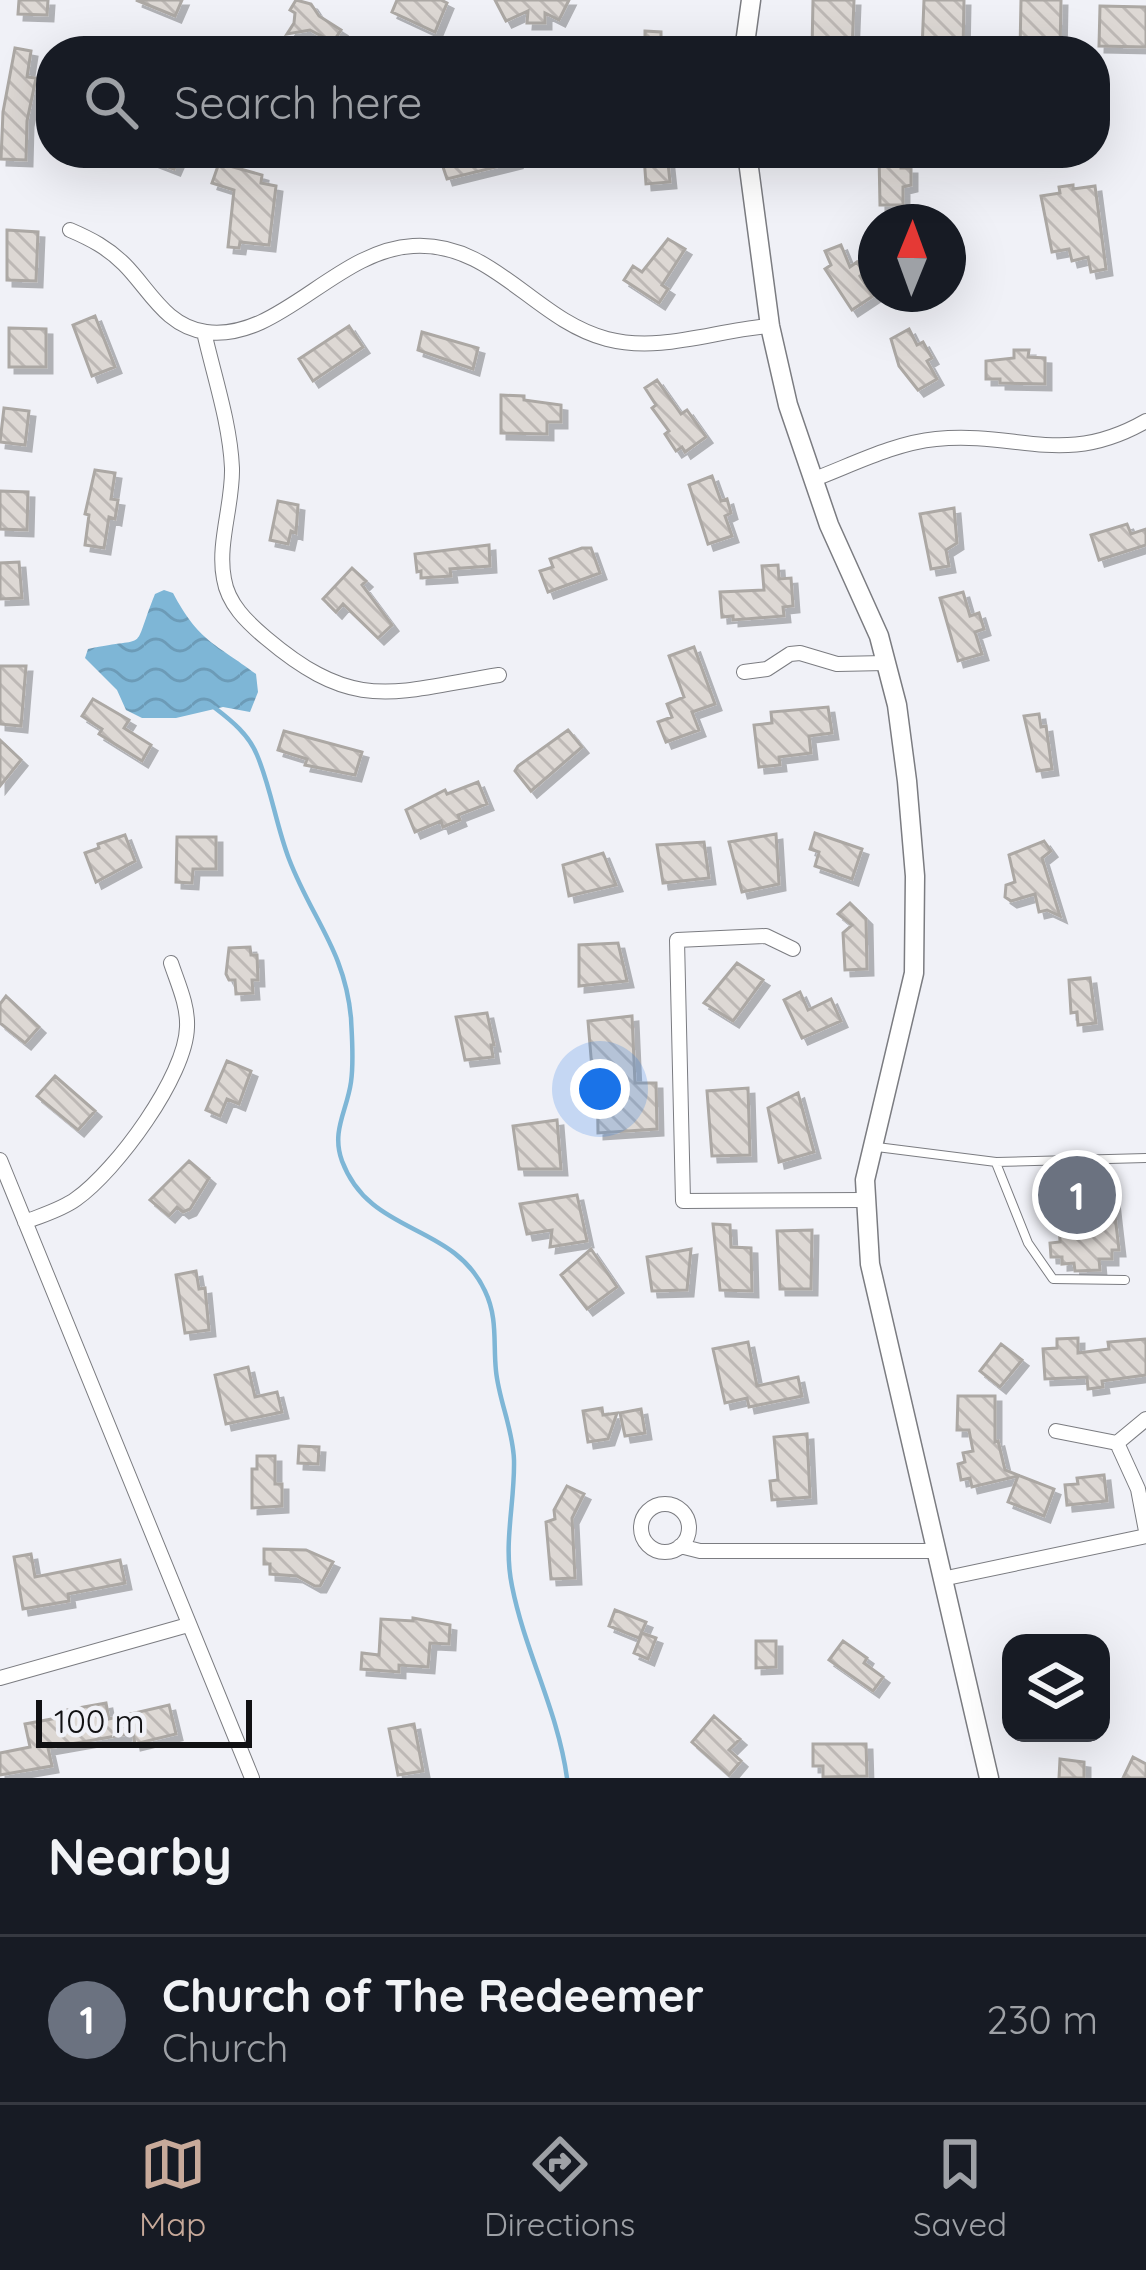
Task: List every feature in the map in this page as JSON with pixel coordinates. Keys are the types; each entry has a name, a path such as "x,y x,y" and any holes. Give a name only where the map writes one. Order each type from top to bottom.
{"main road":[{"path":"746,36 751,0"},
{"path":"749,168 770,326 788,404 812,480 863,596 897,705 908,781 916,923 908,1004 870,1145 864,1200 870,1264 989,1778"}],"street":[{"path":"70,230 96,241 121,261 169,316 204,332 250,327 362,259 417,245 448,248 476,258 562,320 610,340 658,343 770,326"},
{"path":"204,332 232,465 223,578 243,616 301,668 347,688 390,692 500,675"},
{"path":"812,480 898,447 934,439 1077,447 1114,438 1146,422"},
{"path":"744,672 767,669 800,653 837,664 885,663"},
{"path":"793,949 766,936 677,940 683,1201 864,1200"},
{"path":"25,1222 63,1208 92,1186 174,1079 185,1052 188,1025 171,963"},
{"path":"0,1160 252,1778"},
{"path":"1117,1443 1146,1419"},
{"path":"1056,1431 1117,1443"},
{"path":"942,1579 1146,1534 1138,1489 1117,1443"},
{"path":"680,1546 700,1551 935,1551"},
{"path":"0,1678 188,1625"}],"lane":[{"path":"870,1145 996,1162 1146,1158"},
{"path":"996,1162 1028,1244 1052,1279 1125,1280"}],"water":[{"path":"173,593 209,640 256,674 258,692 250,712 223,707 176,718 142,718 126,710 117,690 85,658 88,649 136,640 155,594"}],"building":[{"path":"19,0 48,0 47,15 18,14"},
{"path":"136,0 182,0 175,16"},
{"path":"296,0 311,4 319,16 341,30 337,36 310,30 287,34 294,23 295,13 290,10"},
{"path":"397,0 447,3 435,32 392,12"},
{"path":"495,0 569,0 559,20 545,13 545,23 527,23 528,11 506,21"},
{"path":"813,0 854,0 853,36 812,36"},
{"path":"924,0 964,0 963,36 923,36"},
{"path":"1021,0 1061,0 1060,36 1020,36"},
{"path":"1100,6 1146,7 1146,47 1110,46 1110,36 1099,36"},
{"path":"15,48 31,51 27,77 36,78 27,121 26,160 1,159 3,112"},
{"path":"217,168 237,168 262,175 261,183 276,186 269,245 240,242 239,248 228,247 234,190 212,183"},
{"path":"443,168 492,168 447,179"},
{"path":"645,168 668,168 670,182 646,184"},
{"path":"879,168 911,168 911,185 903,187 903,204 880,204"},
{"path":"1073,185 1073,189 1095,186 1106,269 1091,272 1088,257 1072,261 1069,249 1052,252 1041,196"},
{"path":"7,230 38,232 36,281 7,280"},
{"path":"668,239 685,249 662,285 668,289 659,303 624,280 633,266 642,272"},
{"path":"841,245 850,267 858,264 858,306 852,310 825,269 831,265 825,251"},
{"path":"95,316 115,367 92,376 73,325"},
{"path":"349,326 363,347 313,381 299,359"},
{"path":"9,328 46,329 46,367 9,367"},
{"path":"909,329 917,345 923,342 932,358 927,361 937,379 918,390 899,366 891,339"},
{"path":"422,332 478,348 473,369 418,350"},
{"path":"1014,350 1029,350 1028,357 1045,358 1045,384 986,379 986,361 1014,358"},
{"path":"657,380 681,414 687,410 706,437 685,452 682,447 676,451 665,434 669,431 652,408 656,405 645,388"},
{"path":"501,395 561,405 561,422 547,422 547,434 501,433"},
{"path":"4,408 29,411 25,445 0,442"},
{"path":"95,470 115,473 111,499 118,500 115,519 109,517 104,548 85,545 89,515 85,514"},
{"path":"712,476 721,501 727,499 731,513 725,516 732,536 708,544 689,485"},
{"path":"0,491 28,492 27,530 0,529"},
{"path":"278,501 298,505 296,533 291,531 288,544 270,540"},
{"path":"954,508 957,543 946,550 949,566 931,569 920,514"},
{"path":"1127,524 1131,534 1146,529 1146,545 1099,560 1091,535"},
{"path":"489,545 490,566 450,569 451,576 421,578 421,571 417,572 415,554"},
{"path":"591,548 600,573 548,592 540,571 553,567 550,559"},
{"path":"19,562 22,598 0,599 0,563"},
{"path":"778,565 779,579 791,578 793,606 783,607 784,616 722,617 720,592 764,590 762,566"},
{"path":"352,568 366,581 362,585 392,625 378,638 343,604 336,612 323,599"},
{"path":"963,592 970,616 979,613 984,629 975,632 982,654 958,661 940,598"},
{"path":"694,647 715,704 692,712 699,730 666,742 658,722 672,717 667,704 684,697 669,656"},
{"path":"0,666 26,666 21,726 0,724"},
{"path":"93,699 129,720 124,728 151,745 142,761 99,734 102,729 82,716"},
{"path":"828,707 832,733 809,736 811,753 779,757 780,765 759,767 754,725 772,723 771,712"},
{"path":"1039,714 1041,727 1046,726 1052,769 1037,771 1024,716"},
{"path":"568,730 582,747 531,791 515,771 518,766"},
{"path":"284,731 362,752 355,775 305,765 307,759 278,750"},
{"path":"0,740 21,760 0,786"},
{"path":"478,782 487,804 458,815 460,820 443,827 441,821 415,832 406,810 445,790 447,794"},
{"path":"815,833 862,849 852,879 815,866 819,852 810,849"},
{"path":"776,834 779,884 742,892 729,842"},
{"path":"125,835 135,861 96,882 85,853"},
{"path":"177,837 216,837 216,869 193,869 192,883 176,882"},
{"path":"1044,841 1051,851 1042,858 1060,916 1039,912 1035,894 1011,901 1005,897 1006,885 1015,882 1009,855"},
{"path":"704,842 709,878 663,883 657,845"},
{"path":"603,853 616,885 569,896 563,865"},
{"path":"850,903 866,919 867,969 845,970 843,933 852,925 838,914"},
{"path":"618,943 627,981 579,986 579,945"},
{"path":"250,947 251,955 257,955 258,980 252,980 253,993 236,994 235,980 226,974 229,948"},
{"path":"737,963 763,980 733,1021 704,1003"},
{"path":"1090,978 1096,1023 1078,1025 1077,1012 1071,1013 1069,980"},
{"path":"800,992 808,1010 831,999 841,1021 802,1038 784,1000"},
{"path":"6,996 39,1027 25,1043 0,1023 0,1004"},
{"path":"487,1013 493,1057 465,1060 456,1017"},
{"path":"632,1016 635,1083 656,1083 657,1129 598,1133 597,1069 592,1069 588,1021"},
{"path":"227,1061 251,1071 239,1104 227,1099 220,1116 206,1110"},
{"path":"55,1076 95,1111 78,1130 37,1096"},
{"path":"748,1088 750,1155 712,1156 707,1091"},
{"path":"798,1093 814,1152 779,1162 768,1108"},
{"path":"557,1120 561,1169 519,1169 513,1126"},
{"path":"189,1161 209,1178 190,1209 183,1212 177,1207 169,1216 150,1200"},
{"path":"1110,1172 1119,1250 1112,1250 1112,1259 1099,1259 1100,1270 1075,1271 1074,1263 1062,1264 1062,1257 1051,1257 1050,1243 1060,1242 1059,1218 1044,1220 1040,1180"},
{"path":"577,1195 587,1241 550,1247 552,1230 527,1234 520,1204"},
{"path":"713,1224 730,1225 731,1247 751,1248 752,1291 720,1290"},
{"path":"812,1230 811,1289 780,1289 777,1231"},
{"path":"591,1249 617,1287 587,1309 561,1275"},
{"path":"691,1249 687,1290 652,1291 647,1257"},
{"path":"196,1271 199,1289 205,1288 209,1330 185,1333 176,1275"},
{"path":"1078,1338 1078,1353 1109,1349 1108,1342 1146,1339 1146,1375 1102,1381 1103,1387 1088,1389 1087,1377 1045,1379 1043,1349 1057,1348 1057,1339"},
{"path":"748,1342 757,1386 798,1377 802,1396 749,1407 747,1398 725,1403 713,1349"},
{"path":"1001,1344 1022,1360 1000,1387 980,1371"},
{"path":"248,1367 255,1397 277,1392 282,1412 226,1424 215,1375"},
{"path":"958,1396 995,1396 995,1442 1005,1470 1054,1489 1044,1516 1008,1502 1018,1476 972,1487 970,1478 961,1480 958,1464 965,1462 963,1453 973,1451 969,1430 957,1430"},
{"path":"602,1408 603,1415 617,1413 608,1439 588,1442 583,1411"},
{"path":"641,1409 645,1433 625,1436 620,1413"},
{"path":"807,1434 810,1497 772,1500 770,1481 778,1480 774,1437"},
{"path":"299,1446 319,1447 318,1464 298,1463"},
{"path":"257,1456 275,1456 275,1484 282,1484 282,1506 252,1508 252,1469 257,1469"},
{"path":"1104,1475 1107,1501 1067,1505 1065,1485 1078,1484 1077,1478"},
{"path":"567,1486 584,1494 572,1518 575,1578 551,1579 546,1522 555,1519 554,1510"},
{"path":"264,1549 306,1550 333,1562 320,1586 315,1586 297,1576 270,1574"},
{"path":"31,1554 35,1577 120,1560 125,1583 68,1594 69,1601 23,1609 14,1557"},
{"path":"615,1610 646,1622 639,1638 609,1626"},
{"path":"413,1618 450,1625 449,1644 430,1643 428,1667 399,1665 399,1672 361,1669 362,1653 379,1655 381,1619"},
{"path":"642,1633 656,1638 648,1659 634,1653"},
{"path":"756,1641 776,1641 776,1667 756,1668"},
{"path":"843,1641 883,1677 873,1691 829,1660"},
{"path":"106,1703 109,1719 169,1705 176,1734 135,1744 133,1733 48,1748 52,1766 0,1775 0,1753 30,1747 25,1724 57,1718 56,1712"},
{"path":"714,1716 740,1739 729,1750 741,1761 729,1775 692,1742"},
{"path":"414,1724 423,1771 398,1775 389,1729"},
{"path":"813,1744 866,1744 867,1776 823,1777 823,1766 813,1766"},
{"path":"1133,1757 1146,1764 1146,1778 1123,1778"},
{"path":"1060,1759 1084,1762 1084,1778 1059,1778"}],"waterway":[{"path":"215,708 254,748 289,859 348,994 353,1058 339,1130 342,1161 372,1203 453,1252 471,1269 489,1301 498,1382 514,1460 512,1586 567,1778"}],"place":[{"name":"Church of The Redeemer","path":"1077,1195"}]}
